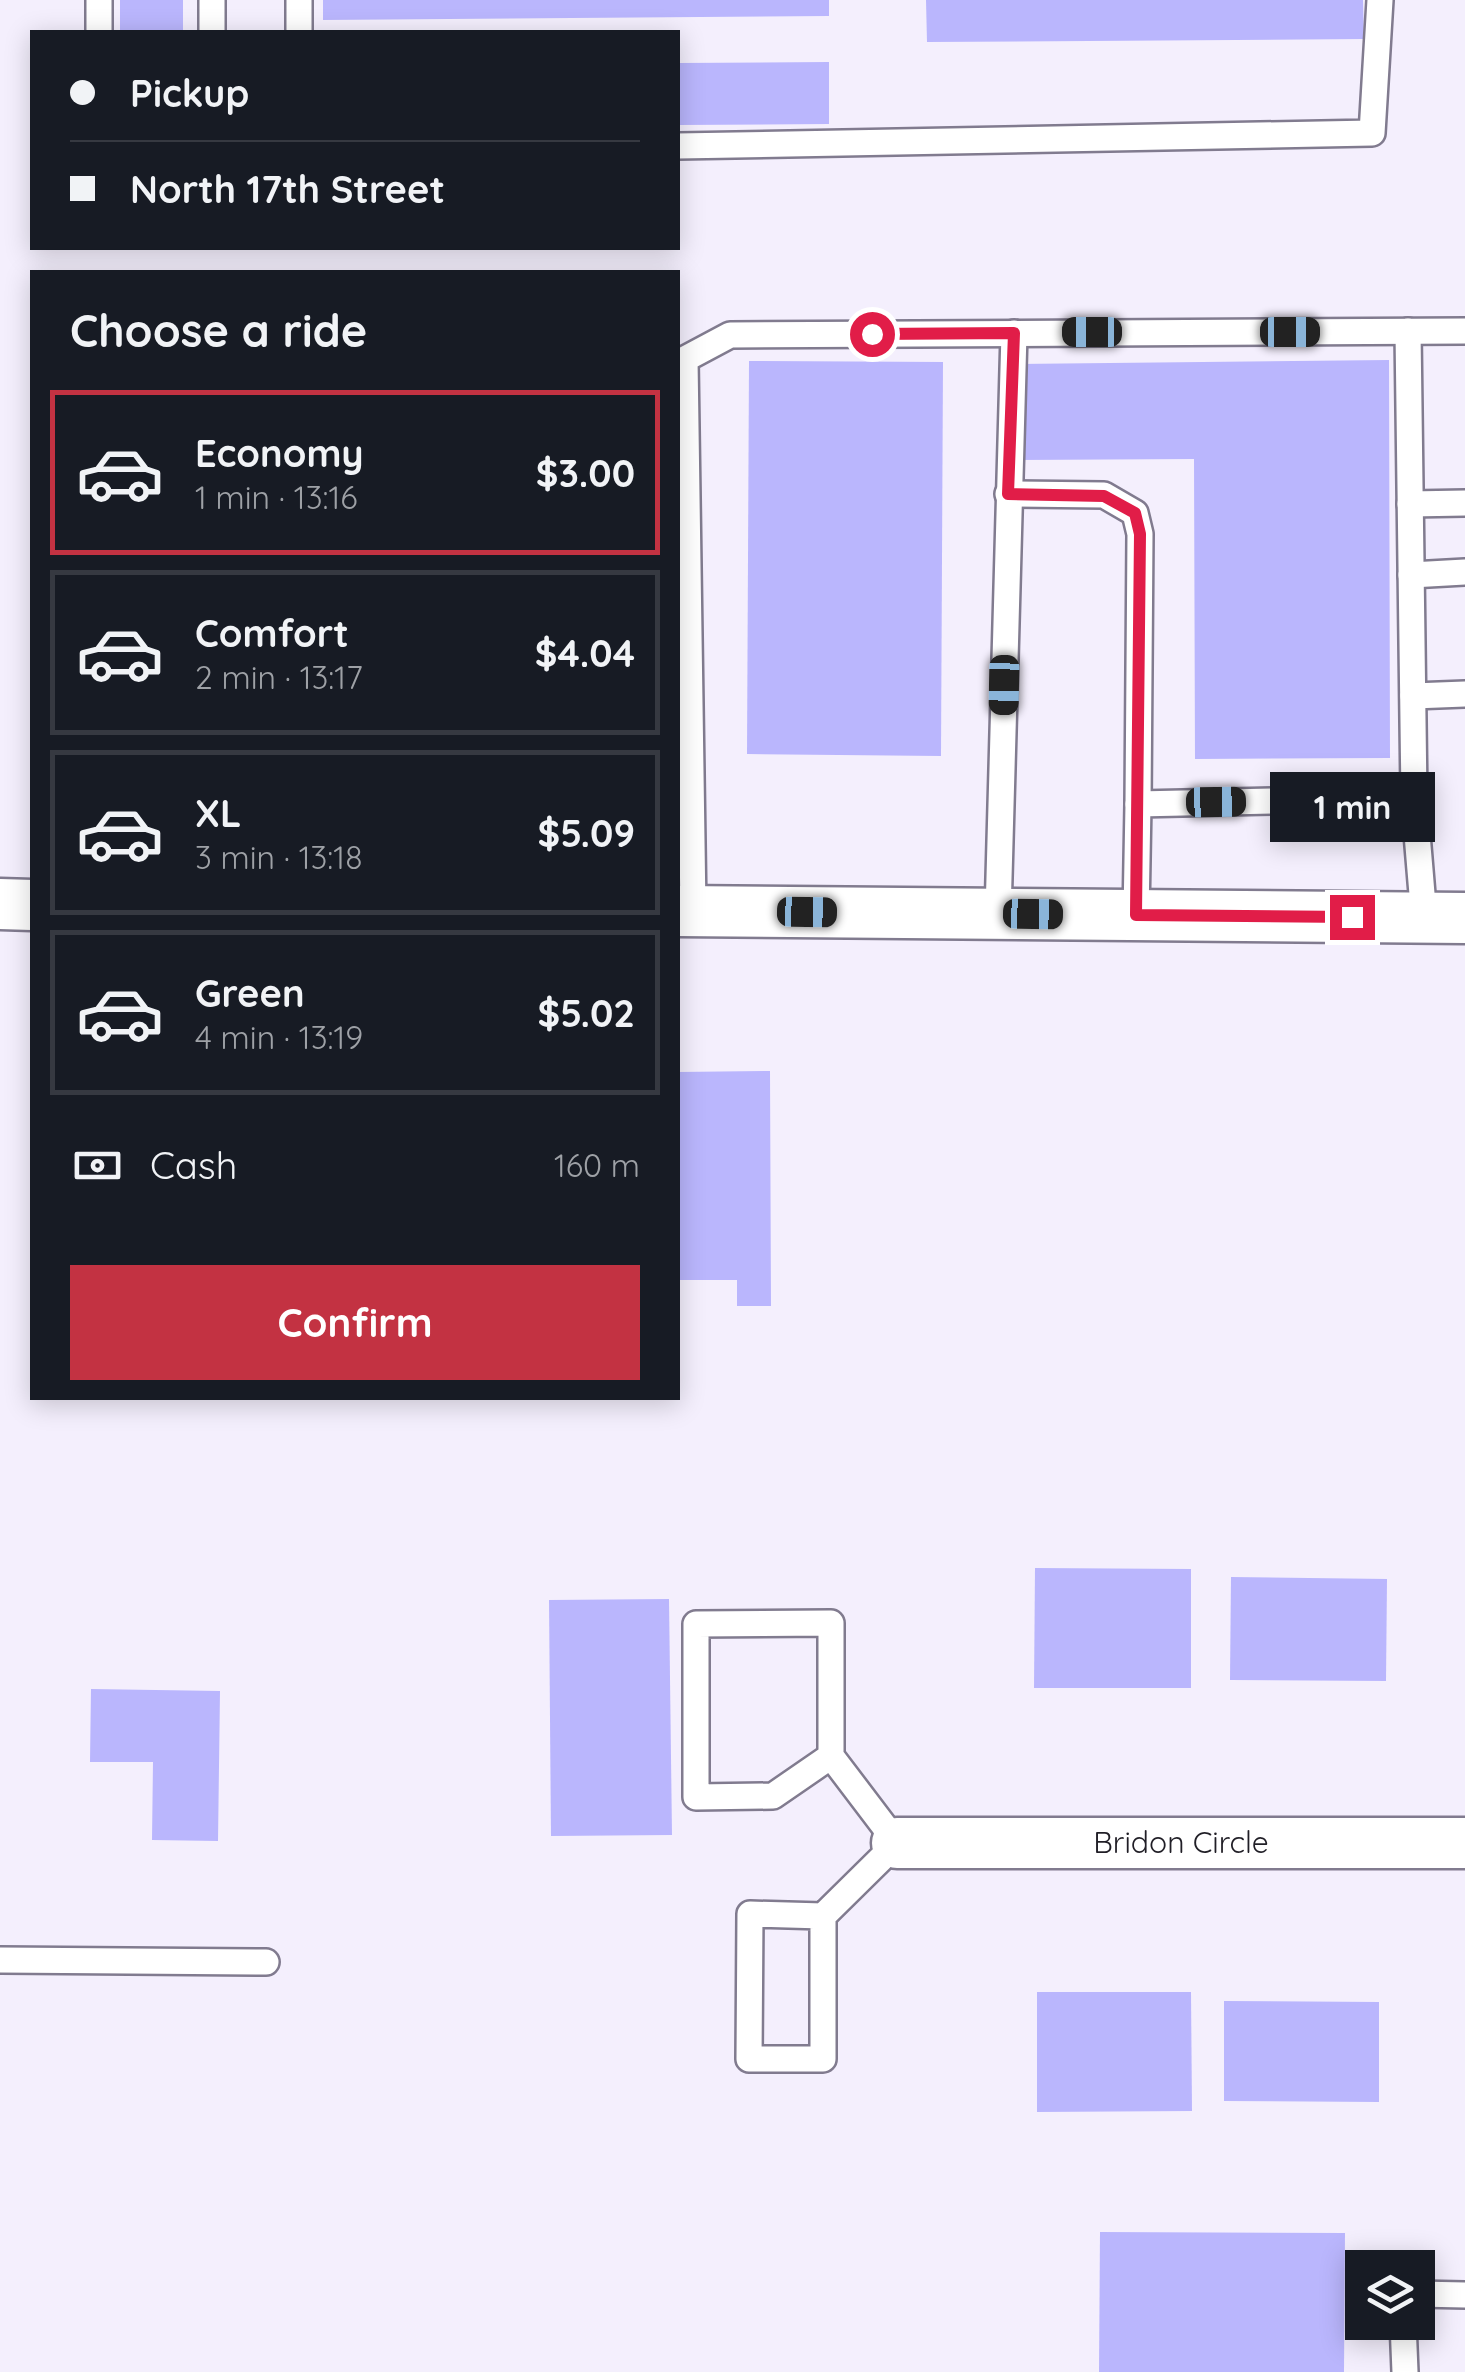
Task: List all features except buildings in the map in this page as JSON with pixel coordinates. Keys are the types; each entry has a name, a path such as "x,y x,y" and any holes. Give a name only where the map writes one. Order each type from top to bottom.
{"street":[{"path":"0,904 30,905"},
{"path":"685,911 1444,918"},
{"name":"Bridon Circle","path":"897,1843 1465,1843"}],"lane":[{"path":"99,0 99,30"},
{"path":"212,0 212,30"},
{"path":"299,0 299,30"},
{"path":"680,146 1372,134 1380,0"},
{"path":"1408,331 1414,798 1444,918"},
{"path":"685,911 685,359 730,335 1465,331"},
{"path":"998,914 1014,333"},
{"path":"1008,494 1104,496 1135,513 1140,534 1136,915"},
{"path":"1410,504 1465,503"},
{"path":"1411,575 1465,572"},
{"path":"1412,696 1465,694"},
{"path":"1138,804 1414,798"},
{"path":"823,1916 750,1914 749,2059 823,2059 823,1916 897,1843 831,1756 831,1623 696,1624 696,1797 774,1796 831,1756"},
{"path":"0,1960 266,1962"},
{"path":"1435,2294 1465,2294"},
{"path":"1403,2340 1404,2372"}],"route":[{"path":"872,334 1014,333 1008,494 1104,496 1135,513 1140,534 1136,915 1352,917"}]}
